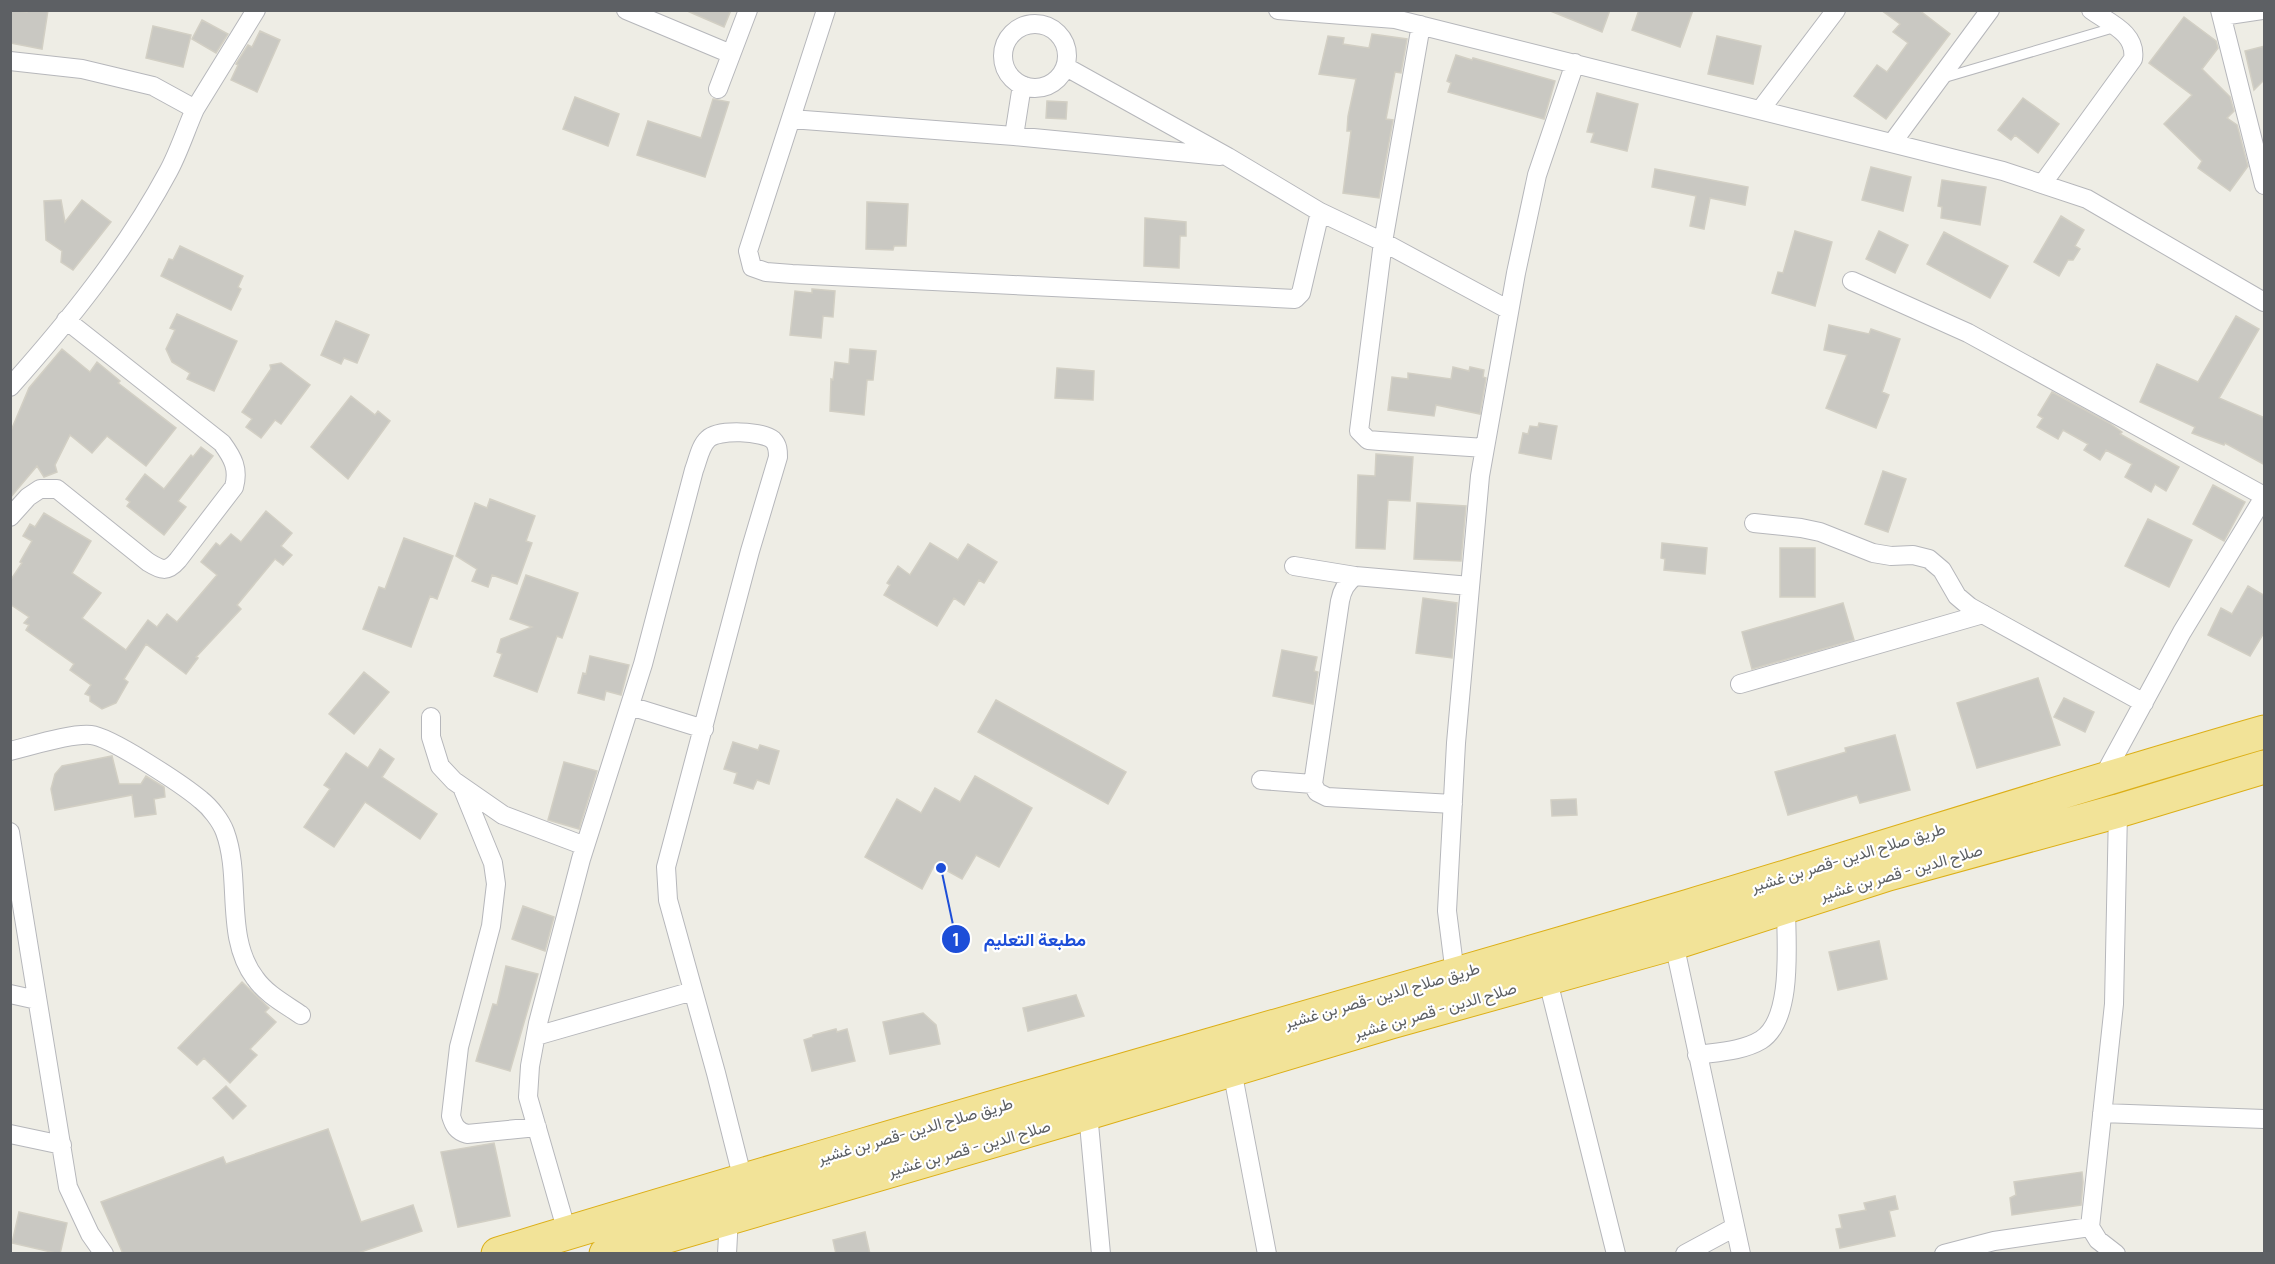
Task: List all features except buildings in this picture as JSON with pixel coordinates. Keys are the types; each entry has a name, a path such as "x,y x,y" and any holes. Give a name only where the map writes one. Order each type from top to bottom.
{"highway":[{"name":"طريق صلاح الدين -قصر بن غشير","path":"498,1254 742,1180 1693,905 2102,778 2265,732"},
{"name":"صلاح الدين - قصر بن غشير","path":"606,1254 1547,977 1674,943 1888,874 2031,836 2265,767"},
{"path":"2022,803 2031,836"}],"street":[{"path":"10,387 66,320 124,243 153,199 170,170 195,109 256,10"},
{"path":"626,10 731,54"},
{"path":"718,89 748,10"},
{"path":"826,10 748,251 752,267 766,272 1295,299 1301,293 1320,212"},
{"path":"1278,10 1395,19 1892,142 2043,183 2087,199 2265,302"},
{"path":"1761,109 1836,10"},
{"path":"1892,142 1990,10"},
{"path":"2043,183 2133,58 2135,49 2130,39 2091,10"},
{"path":"2262,10 2221,13 2265,185"},
{"path":"1028,17 1059,34 1067,50 1066,67 1059,78 1048,86 1035,88 1022,85 1007,72 1003,52 1011,34 1028,17"},
{"path":"1421,25 1383,243 1359,431 1368,440 1485,448"},
{"path":"10,61 82,69 153,86 195,109"},
{"path":"1455,974 1447,911 1453,804 1480,476 1509,310 1537,175 1575,63"},
{"path":"1066,67 1228,157 1320,212 1509,310"},
{"path":"1014,136 1022,85"},
{"path":"791,119 1014,136 1228,157"},
{"path":"1852,281 1968,333 2265,497 2182,632 2102,778"},
{"path":"10,517 28,497 40,489 57,489 148,562 162,570 167,570 178,560 234,487 238,474 232,457 222,443 66,320"},
{"path":"567,1232 528,1096 530,1066 585,846 630,706 701,451 709,438 723,432 765,436 775,442 779,449 778,458 750,551 666,867 668,900 716,1073 742,1180"},
{"path":"1754,524 1801,528 1820,532 1873,553 1891,556 1913,555 1929,559 1942,570 1957,596 1983,614 2144,703"},
{"path":"1294,566 1355,576 1470,586"},
{"path":"1355,576 1342,592 1340,601 1313,784 1317,792 1327,797 1453,804"},
{"path":"1740,684 1983,614"},
{"path":"630,706 704,729"},
{"path":"430,717 431,737 440,766 462,787 503,815 585,846"},
{"path":"10,751 91,735 123,749 201,800 225,830 231,850 238,935 244,961 255,980 301,1015"},
{"path":"1261,780 1313,784"},
{"path":"462,787 493,863 496,884 491,926 459,1047 451,1116 454,1126 460,1132 467,1134 537,1127"},
{"path":"2116,1254 2098,1240 2090,1227 2114,1004 2118,811"},
{"path":"10,832 68,1187 90,1234 104,1254"},
{"path":"1697,1055 1752,1044 1762,1040 1769,1031 1779,1014 1787,983 1786,907"},
{"path":"1674,943 1741,1254"},
{"path":"1547,977 1616,1254"},
{"path":"536,1036 693,991"},
{"path":"10,994 37,1000"},
{"path":"1232,1070 1267,1254"},
{"path":"1089,1113 1101,1254"},
{"path":"2102,1113 2265,1119"},
{"path":"10,1134 62,1145"},
{"path":"727,1254 729,1217"},
{"path":"1687,1253 1735,1227"},
{"path":"1944,1254 1994,1241 2090,1227"}],"lane":[{"path":"1939,79 2116,27"}],"place":[{"name":"مطبعة التعليم","path":"941,868"}]}
